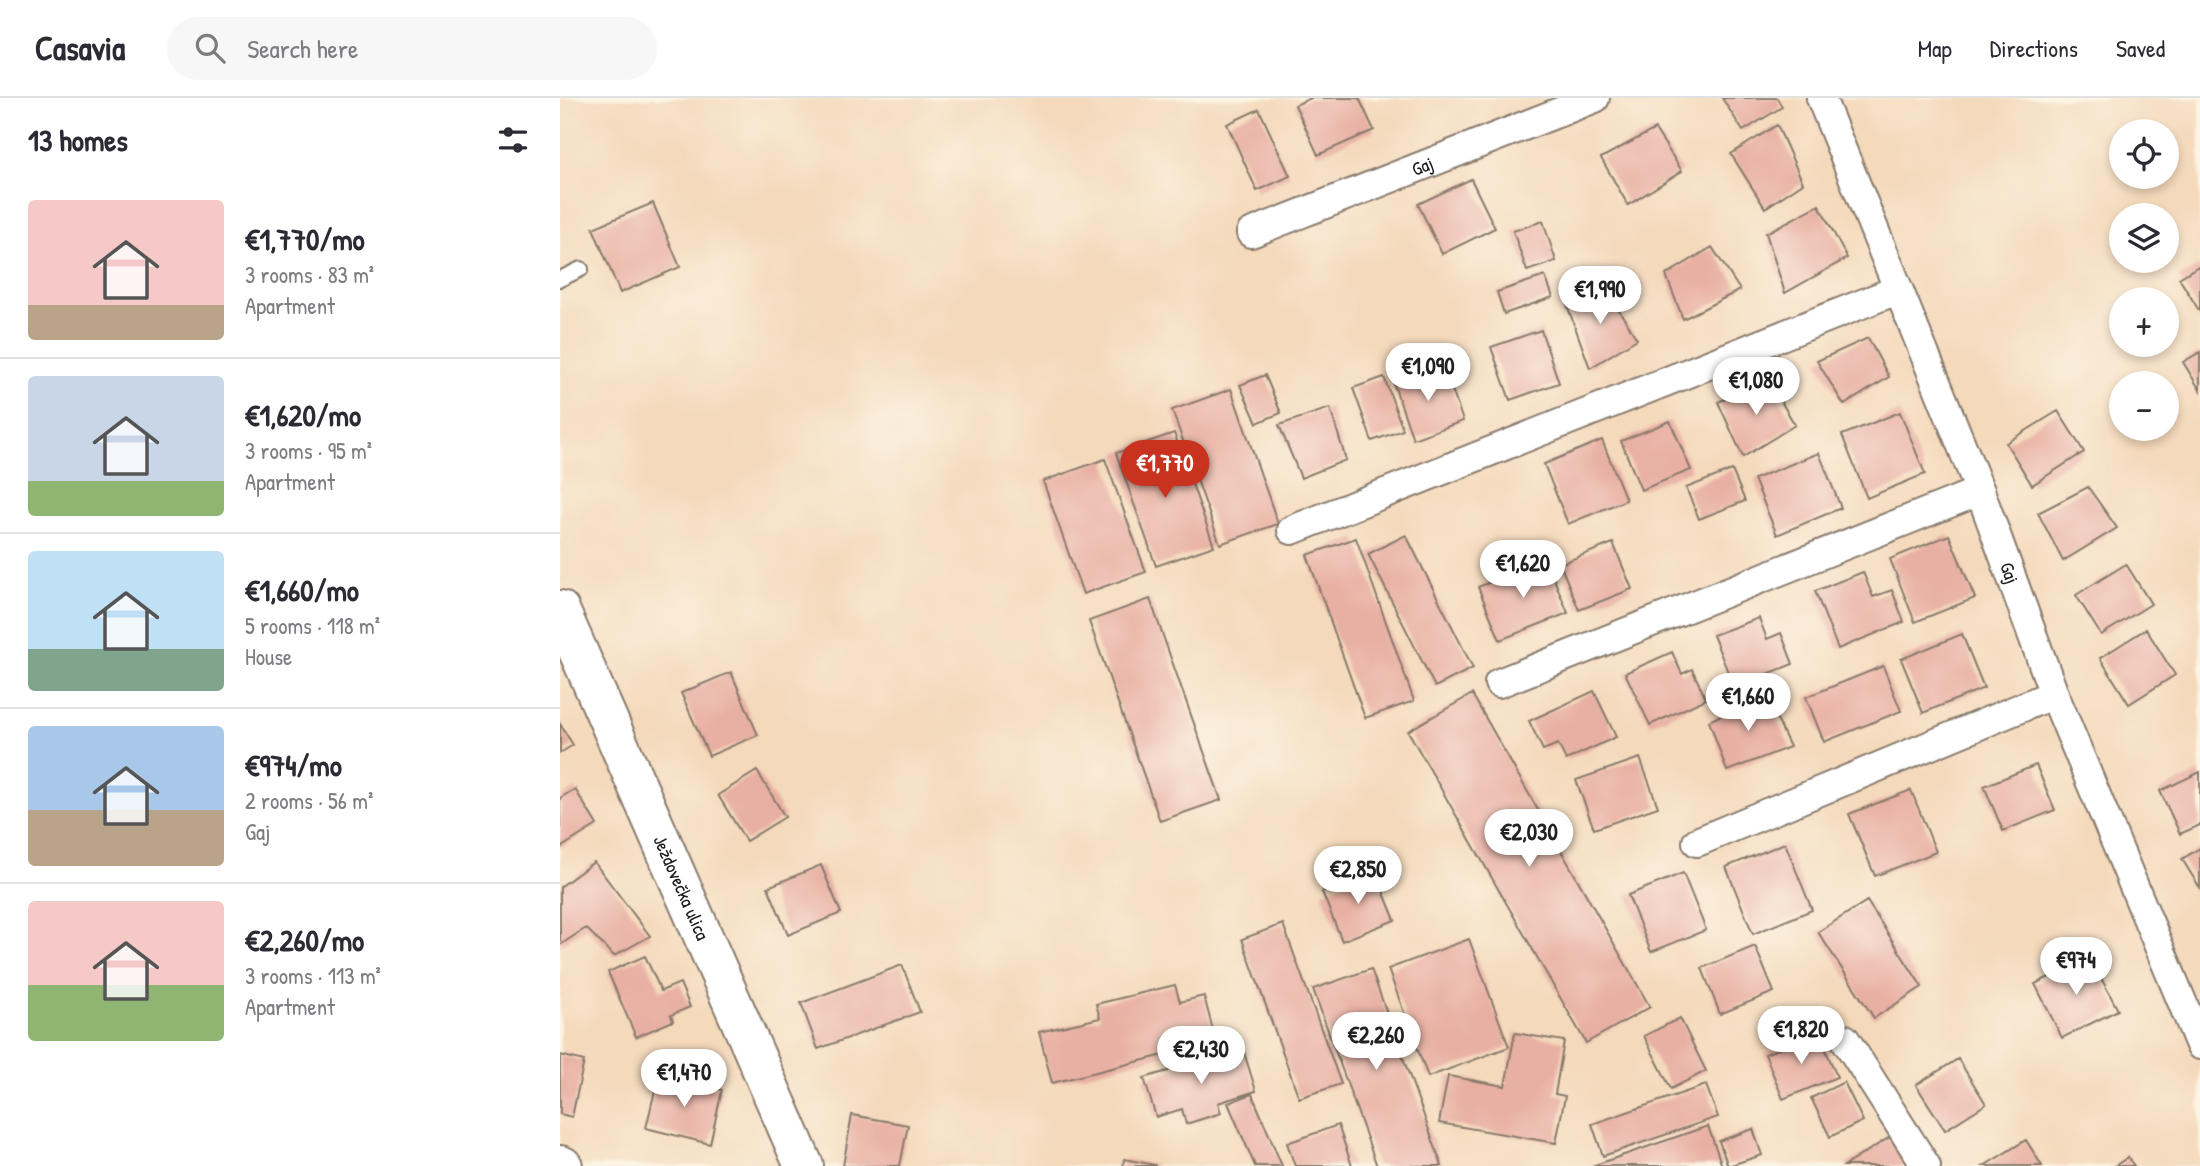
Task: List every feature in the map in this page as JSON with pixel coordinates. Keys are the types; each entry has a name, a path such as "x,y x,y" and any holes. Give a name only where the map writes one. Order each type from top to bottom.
{"main road":[{"name":"Ježdovečka ulica","path":"560,610 804,1166"}],"street":[{"name":"Gaj","path":"1251,233 1595,98"},
{"name":"Gaj","path":"1821,98 1980,491 2054,694 2200,1045"},
{"path":"1292,530 1897,290"},
{"path":"1499,682 1980,491"},
{"path":"1698,842 2054,694"},
{"path":"1844,1039 1926,1166"}],"lane":[{"path":"560,279 581,269"}],"building":[{"path":"1311,98 1359,98 1374,130 1318,155 1295,105"},
{"path":"1722,98 1777,98 1782,107 1743,131"},
{"path":"1259,109 1290,176 1257,191 1227,124"},
{"path":"1777,125 1803,183 1765,208 1731,154"},
{"path":"1655,129 1682,171 1628,205 1601,158"},
{"path":"1471,179 1495,228 1442,254 1418,204"},
{"path":"653,203 680,267 620,293 593,228"},
{"path":"1819,205 1847,258 1785,293 1766,233"},
{"path":"1543,221 1556,261 1527,271 1513,231"},
{"path":"1712,247 1740,290 1683,319 1666,275"},
{"path":"2200,265 2200,312 2179,278"},
{"path":"1545,276 1553,297 1504,314 1497,292"},
{"path":"1603,285 1637,339 1590,368 1567,305"},
{"path":"1541,330 1559,383 1510,400 1491,347"},
{"path":"1868,338 1889,377 1844,405 1817,361"},
{"path":"2200,352 2200,390 2183,362"},
{"path":"1444,367 1463,421 1413,439 1394,385"},
{"path":"1265,375 1281,413 1257,423 1240,385"},
{"path":"1384,377 1403,430 1372,441 1353,388"},
{"path":"1769,381 1795,425 1743,457 1718,402"},
{"path":"1231,389 1278,524 1220,544 1172,410"},
{"path":"1330,408 1346,460 1301,478 1279,425"},
{"path":"2058,411 2084,452 2032,485 2006,443"},
{"path":"1900,412 1925,474 1867,498 1842,435"},
{"path":"1670,421 1691,470 1641,490 1621,441"},
{"path":"1174,433 1214,546 1156,566 1116,453"},
{"path":"1602,440 1626,500 1568,524 1544,464"},
{"path":"1819,453 1841,508 1777,535 1754,479"},
{"path":"1105,459 1146,572 1083,594 1043,481"},
{"path":"1732,470 1745,501 1699,519 1686,488"},
{"path":"2088,487 2117,528 2063,561 2038,513"},
{"path":"1406,535 1473,668 1435,687 1368,554"},
{"path":"1949,535 1975,598 1915,622 1890,559"},
{"path":"1356,538 1414,701 1365,718 1307,555"},
{"path":"1613,543 1632,589 1579,610 1560,564"},
{"path":"1546,560 1568,613 1500,640 1478,587"},
{"path":"2126,564 2151,604 2101,635 2076,595"},
{"path":"1863,572 1873,597 1892,590 1904,622 1838,649 1815,591"},
{"path":"1150,599 1221,800 1160,821 1089,621"},
{"path":"1759,618 1767,639 1781,633 1793,664 1734,687 1713,635"},
{"path":"2146,629 2175,675 2129,704 2100,658"},
{"path":"1962,634 1984,688 1923,713 1901,659"},
{"path":"1672,652 1682,674 1692,669 1706,699 1650,725 1625,673"},
{"path":"1883,666 1901,711 1824,742 1806,697"},
{"path":"731,672 758,735 709,756 681,693"},
{"path":"1594,691 1616,737 1566,760 1558,744 1543,750 1529,721"},
{"path":"1472,694 1650,1007 1586,1043 1408,731"},
{"path":"1765,694 1790,747 1727,771 1709,721"},
{"path":"560,724 573,745 560,753"},
{"path":"1640,758 1658,807 1594,829 1576,780"},
{"path":"2036,765 2055,810 2003,831 1984,786"},
{"path":"757,771 785,817 746,841 718,795"},
{"path":"2200,772 2200,825 2180,834 2160,791"},
{"path":"575,789 597,825 560,848 560,798"},
{"path":"1911,790 1936,852 1875,876 1849,814"},
{"path":"1785,843 1812,910 1753,934 1726,867"},
{"path":"2200,848 2200,888 2182,859"},
{"path":"594,862 650,936 614,956 586,928 560,945 560,887"},
{"path":"821,865 841,913 788,935 768,887"},
{"path":"1375,871 1395,920 1342,941 1322,892"},
{"path":"1683,873 1706,930 1651,952 1628,895"},
{"path":"1867,901 1922,987 1874,1018 1818,932"},
{"path":"1283,924 1341,1084 1299,1098 1242,939"},
{"path":"1469,939 1509,1047 1428,1077 1388,969"},
{"path":"1755,946 1774,992 1720,1014 1702,968"},
{"path":"645,956 661,991 680,983 690,1007 671,1015 673,1021 636,1037 608,972"},
{"path":"2090,957 2118,1010 2062,1038 2035,984"},
{"path":"902,965 920,1012 818,1049 801,1003"},
{"path":"1371,969 1442,1166 1377,1166 1313,989"},
{"path":"1175,985 1180,1002 1204,996 1216,1042 1052,1083 1039,1032 1100,1018 1096,1004"},
{"path":"1680,1018 1706,1071 1671,1089 1644,1036"},
{"path":"1515,1033 1564,1041 1555,1094 1565,1096 1556,1143 1439,1123 1448,1076 1505,1086"},
{"path":"1819,1033 1837,1077 1783,1099 1765,1054"},
{"path":"1243,1049 1256,1091 1218,1103 1221,1113 1186,1124 1182,1109 1156,1117 1144,1078"},
{"path":"560,1055 584,1061 572,1117 560,1114"},
{"path":"1958,1059 1986,1104 1945,1130 1916,1085"},
{"path":"659,1074 722,1090 710,1144 646,1128"},
{"path":"1844,1082 1863,1121 1830,1137 1811,1098"},
{"path":"1706,1085 1718,1117 1603,1156 1592,1124"},
{"path":"1252,1094 1282,1166 1255,1166 1228,1103"},
{"path":"852,1115 908,1125 900,1166 843,1166"},
{"path":"1338,1125 1352,1166 1295,1166 1287,1143"},
{"path":"1708,1126 1722,1166 1592,1166"},
{"path":"1753,1129 1762,1155 1728,1166 1719,1141"},
{"path":"1890,1137 1908,1166 1844,1166"},
{"path":"2026,1140 2042,1166 1984,1166"},
{"path":"2128,1157 2134,1166 2115,1166"},
{"path":"1124,1159 1155,1165 1155,1166 1123,1166"}]}
